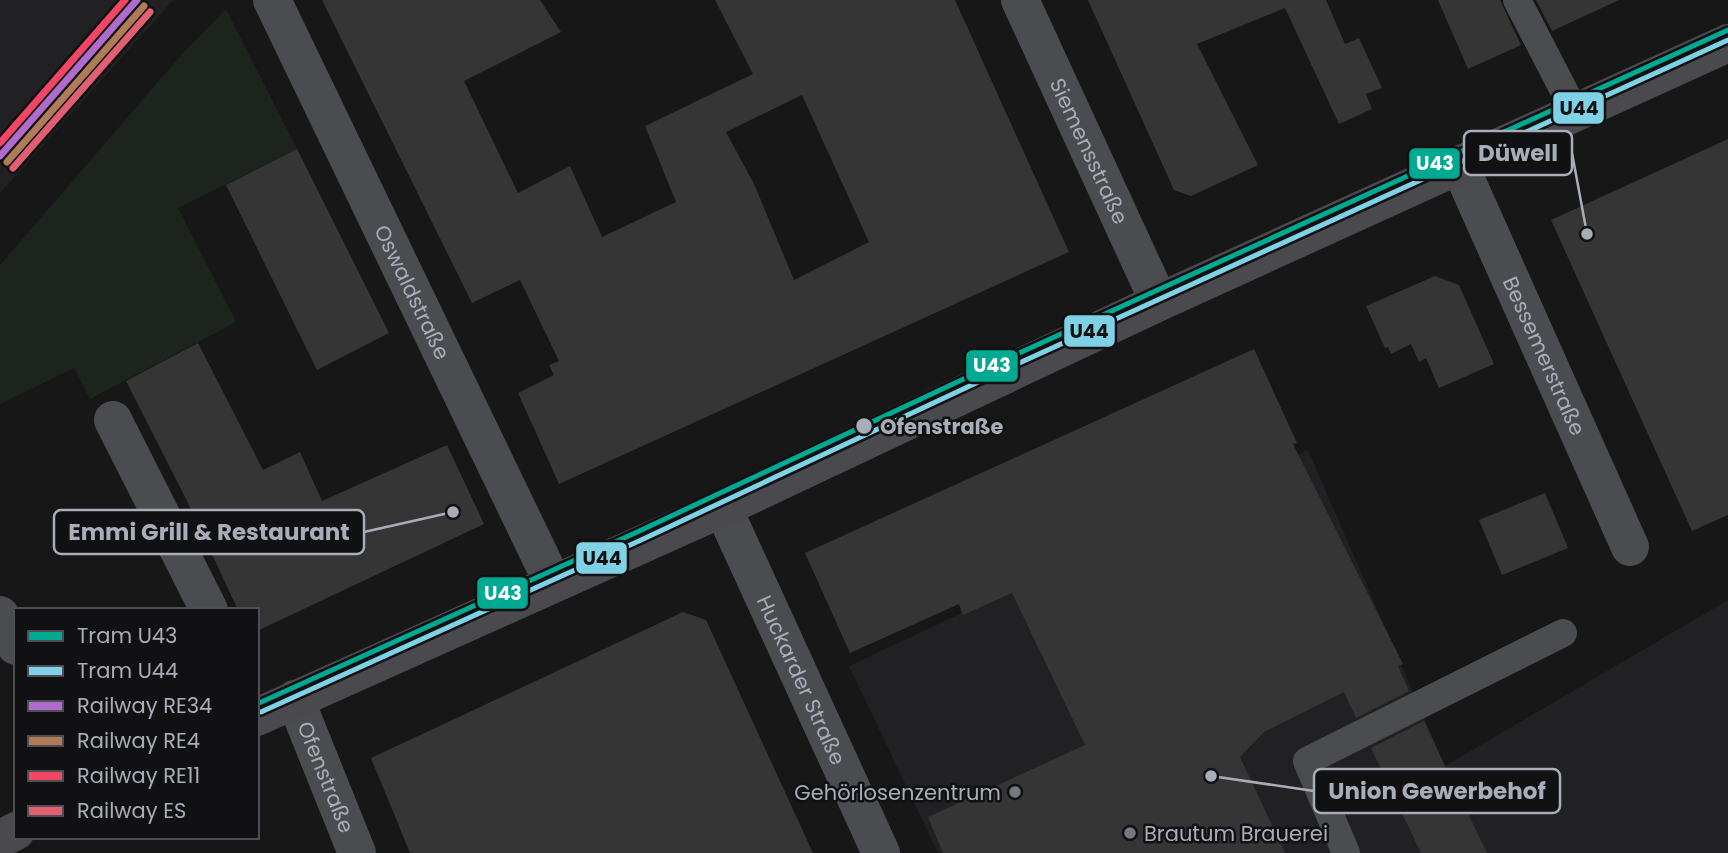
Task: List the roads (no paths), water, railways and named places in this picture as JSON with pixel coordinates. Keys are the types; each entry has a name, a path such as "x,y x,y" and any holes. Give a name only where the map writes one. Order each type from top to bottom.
{"main road":[{"path":"259,713 723,508 1159,302 1728,43"}],"street":[{"name":"Oswaldstraße","path":"272,0 553,583"},
{"name":"Siemensstraße","path":"1020,0 1159,302"},
{"name":"Bessemerstraße","path":"1459,164 1630,547"},
{"path":"113,420 208,608"},
{"name":"Huckarder Straße","path":"723,508 880,853"},
{"path":"0,615 14,642"},
{"name":"Ofenstraße","path":"295,699 357,853"}],"lane":[{"path":"1517,0 1575,112"},
{"path":"1346,853 1307,761 1563,633"}],"tram line":[{"name":"U43","path":"259,703 1728,30"},
{"name":"U44","path":"261,712 1728,40"}],"rail line":[{"name":"RE11","path":"0,143 125,0"},
{"name":"RE34","path":"0,156 137,0"},
{"name":"RE4","path":"7,162 144,6"},
{"name":"ES","path":"13,168 150,12"}],"place":[{"name":"Düwell","path":"1587,234"},
{"name":"Ofenstraße","path":"864,426"},
{"name":"Emmi Grill & Restaurant","path":"453,512"},
{"name":"Union Gewerbehof","path":"1211,776"},
{"name":"Gehörlosenzentrum","path":"1015,792"},
{"name":"Brautum Brauerei","path":"1130,833"}]}
